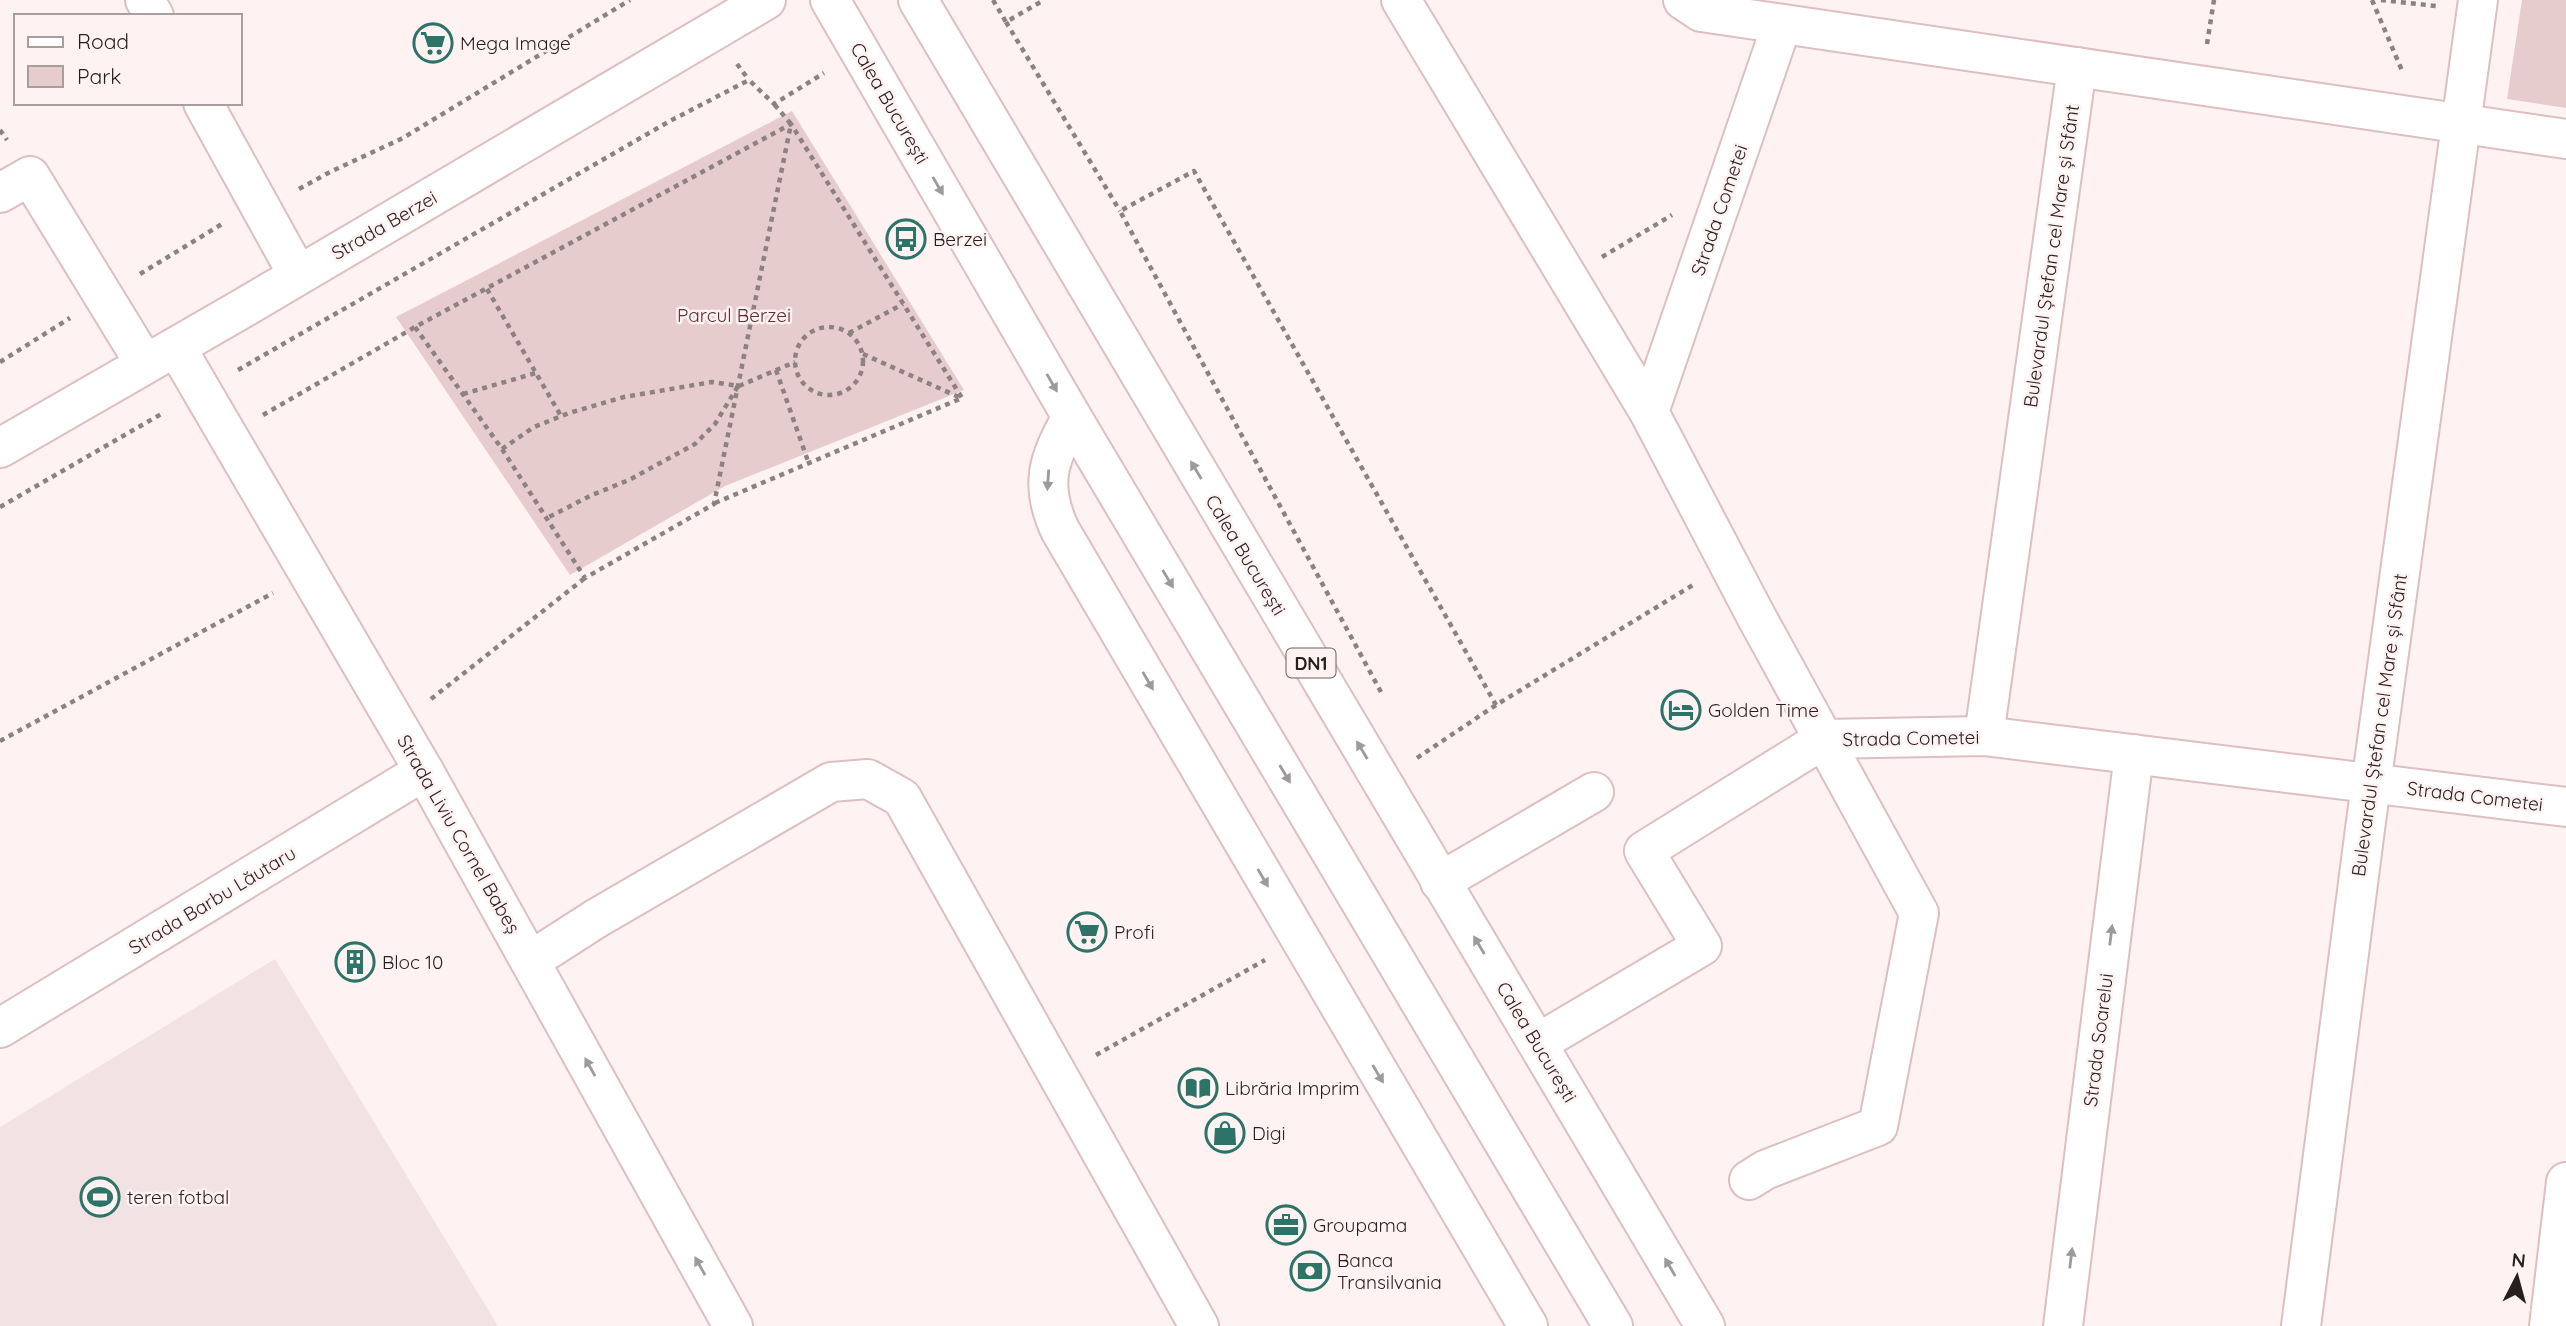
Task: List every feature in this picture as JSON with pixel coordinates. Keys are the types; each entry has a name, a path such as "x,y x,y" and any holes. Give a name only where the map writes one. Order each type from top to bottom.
{"street":[{"name":"Calea București","path":"830,0 1072,417 1613,1326"},
{"name":"Calea București","path":"918,0 1705,1326"},
{"path":"1401,0 1649,412"},
{"name":"Strada Berzei","path":"0,448 298,275 750,4"},
{"name":"Bulevardul Ștefan cel Mare și Sfânt","path":"2301,1326 2371,783 2477,5"},
{"path":"1692,6 1782,24 2566,139"},
{"name":"Strada Cometei","path":"1782,24 1649,412 1824,739 1984,736 2566,807"},
{"name":"Bulevardul Ștefan cel Mare și Sfânt","path":"1984,736 2077,67"},
{"path":"204,105 298,275"},
{"name":"Strada Liviu Cornel Babeș","path":"0,193 30,176 160,356 227,436 424,771 733,1326"},
{"path":"1072,417 1055,447 1048,470 1050,508 1060,530 1528,1326"},
{"path":"1538,1043 1703,946 1644,850 1824,739 1919,913 1878,1126 1765,1170 1749,1180"},
{"name":"Strada Soarelui","path":"2063,1326 2134,754"},
{"name":"Strada Barbu Lăutaru","path":"0,1028 424,771"},
{"path":"530,961 597,918 831,782 867,779 902,798 1199,1326"},
{"path":"1440,882 1594,792"},
{"path":"2549,1326 2566,1181"}],"path":[{"path":"295,191 404,138 631,0"},
{"path":"993,0 1120,211 1385,698"},
{"path":"1006,22 1044,0"},
{"path":"2372,0 2420,118"},
{"path":"2381,0 2477,5"},
{"path":"774,104 861,51"},
{"path":"237,370 670,121 749,80 791,124 962,398"},
{"path":"227,436 415,327 791,124"},
{"path":"714,504 791,124"},
{"path":"1120,211 1194,171 1496,705"},
{"path":"1568,277 1728,182"},
{"path":"487,289 561,416"},
{"path":"849,334 902,304"},
{"path":"415,327 502,449 585,578"},
{"path":"829,327 849,334 860,346 863,354 864,366 860,376 844,393 822,395 803,383 797,373 795,362 801,342 818,329 829,327"},
{"path":"863,354 962,398"},
{"path":"502,449 534,427 624,397 712,382 738,386 795,362"},
{"path":"776,370 809,464"},
{"path":"463,394 536,373"},
{"path":"545,519 629,480 695,444 715,424 738,386"},
{"path":"397,726 585,578 714,504 962,398"},
{"path":"0,507 163,414"},
{"path":"1411,747 1418,759 1496,705 1729,564"},
{"path":"0,741 280,589"},
{"path":"1058,1076 1300,941"}],"shaded area":[{"path":"275,959 498,1326 0,1326 0,1127"}],"green space":[{"path":"2522,0 2566,0 2566,108 2507,99"},
{"name":"Parcul Berzei","path":"792,111 964,390 725,486 570,575 396,317"}],"place":[{"name":"Mega Image","path":"433,43"},
{"name":"Berzei","path":"906,239"},
{"name":"Golden Time","path":"1681,710"},
{"name":"Profi","path":"1087,932"},
{"name":"Bloc 10","path":"355,962"},
{"name":"Librăria Imprim","path":"1198,1088"},
{"name":"Digi","path":"1225,1133"},
{"name":"teren fotbal","path":"100,1197"},
{"name":"Groupama","path":"1286,1225"},
{"name":"Banca Transilvania","path":"1310,1271"}]}
